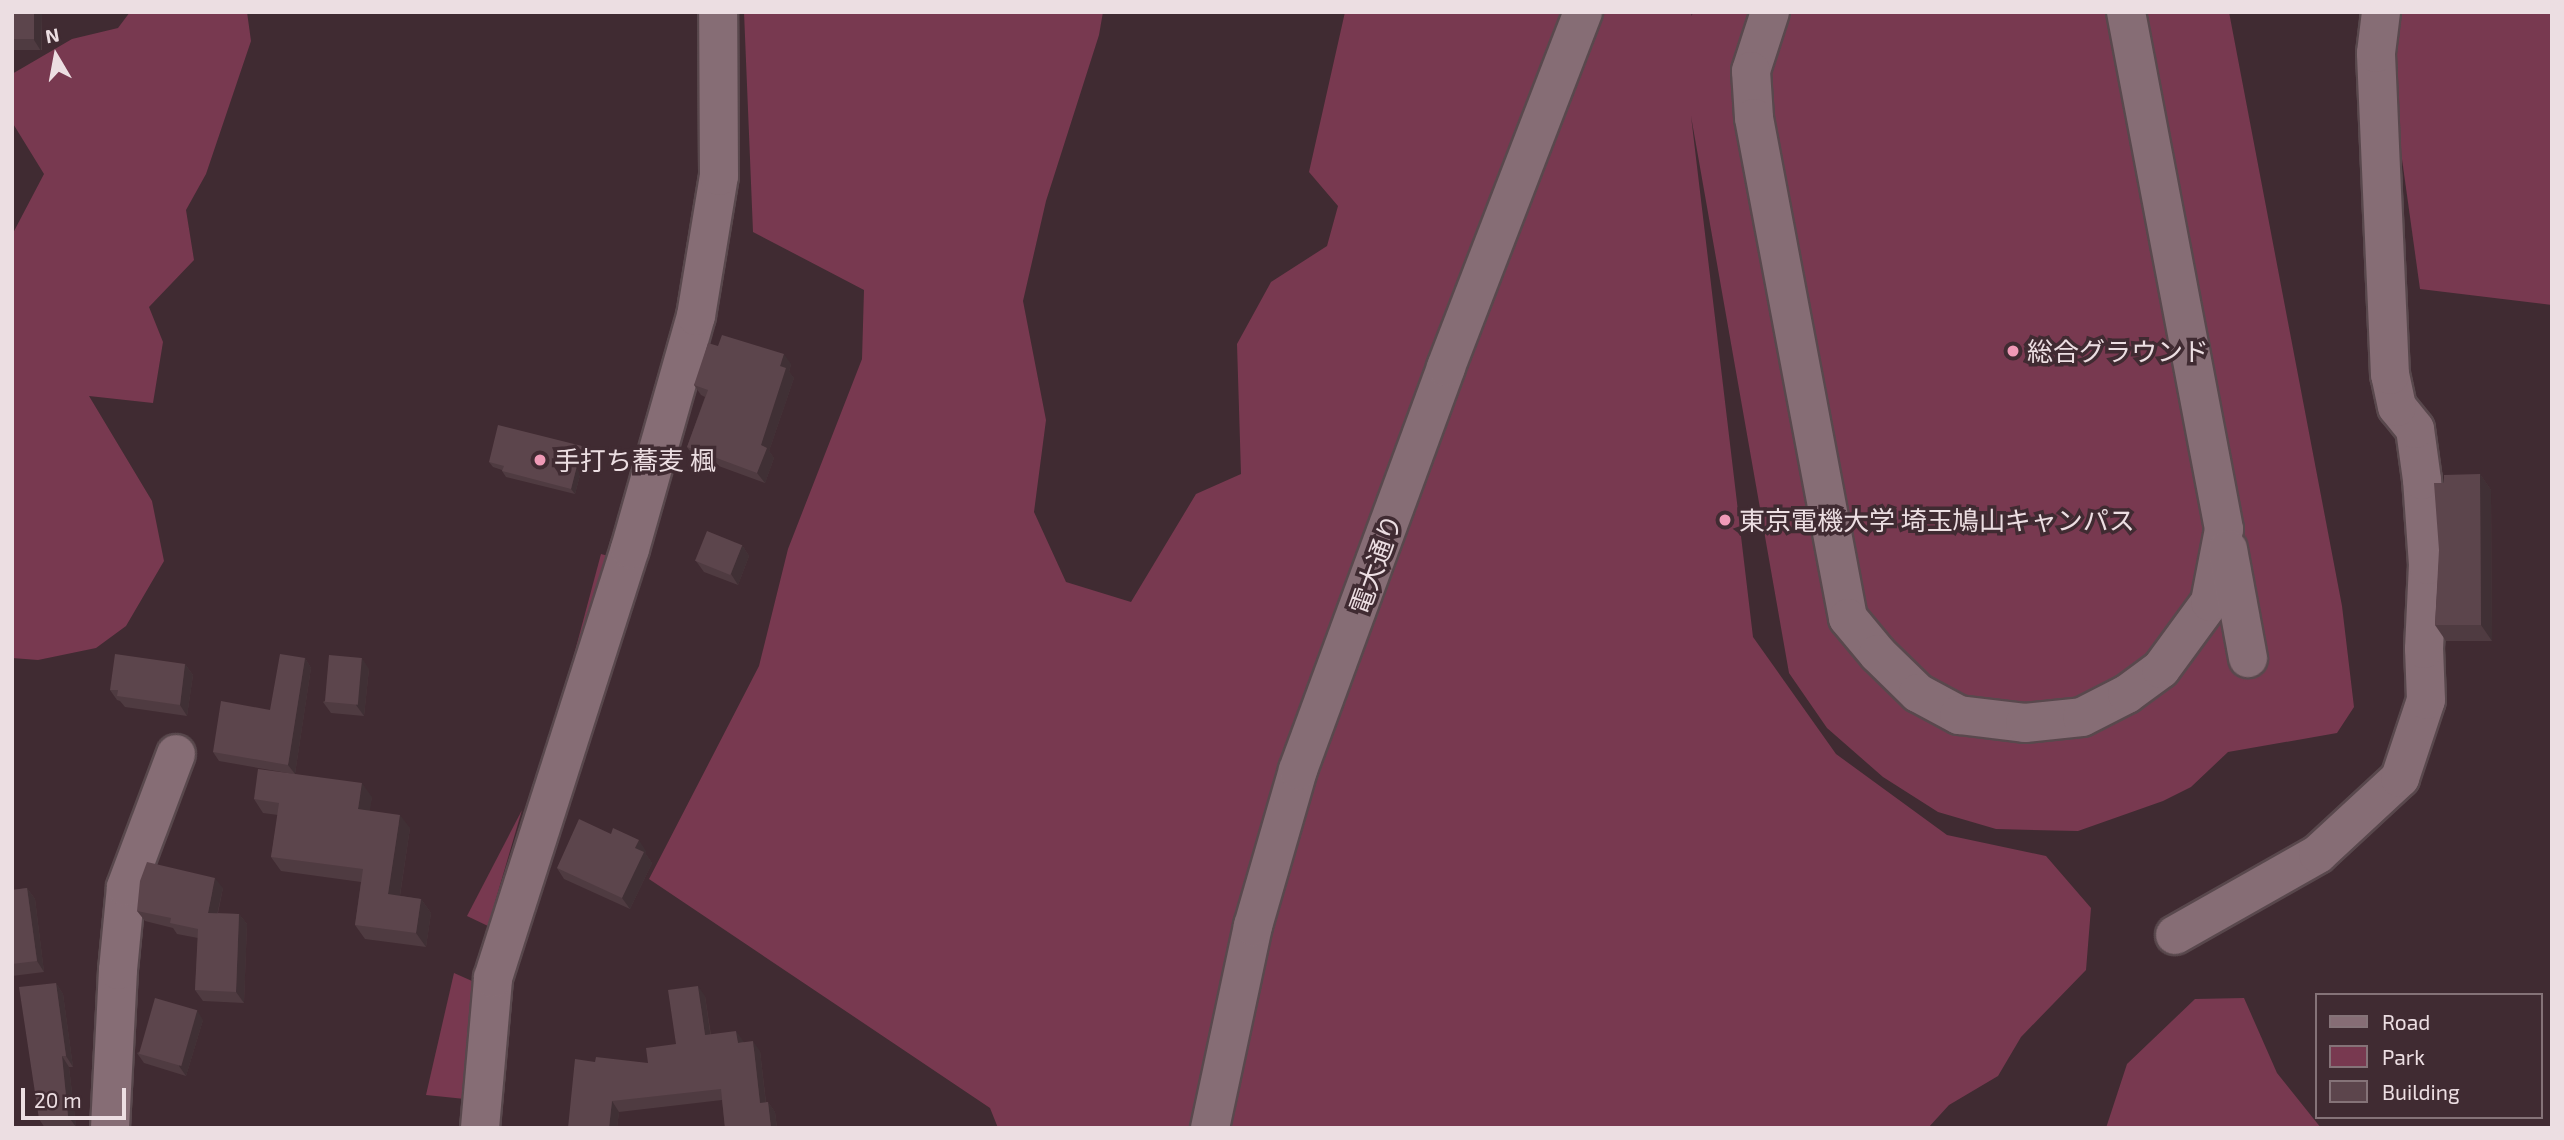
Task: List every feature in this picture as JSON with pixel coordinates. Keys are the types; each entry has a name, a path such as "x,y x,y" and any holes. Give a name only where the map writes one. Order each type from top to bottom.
{"street":[{"path":"480,1128 493,978 630,549 696,316 719,176 718,12"},
{"name":"電大通り","path":"1210,1128 1253,926 1298,770 1460,329 1583,12"},
{"path":"1770,12 1751,71 1754,118 1847,618 1878,654 1918,693 1959,715 2025,723 2082,717 2127,694 2161,669 2210,602 2224,529"},
{"path":"2175,935 2318,854 2400,778 2426,700 2424,649 2428,565 2422,480 2415,429 2397,407 2390,375 2376,53 2381,12"},
{"path":"2127,14 2248,658"},
{"path":"110,1128 125,887 176,754"}],"green space":[{"path":"130,12 247,12 251,41 206,174 186,210 194,260 149,307 163,342 153,403 89,396 152,501 164,561 126,626 96,648 38,660 12,658 12,235 44,174 12,122 12,74 72,39 118,28"},
{"name":"東京電機大学 埼玉鳩山キャンパス","path":"744,12 1103,12 1099,35 1046,201 1023,301 1046,420 1034,512 1066,582 1131,602 1196,494 1241,474 1237,344 1271,282 1327,246 1338,206 1309,172 1345,12 1692,12 1691,16 1694,12 2229,12 2342,606 2354,707 2337,733 2228,752 2191,787 2163,801 2078,831 1996,829 1938,812 1883,777 1827,728 1789,673 1691,116 1753,637 1836,754 1947,835 2046,856 2091,908 2086,970 2021,1037 1998,1076 1949,1105 1928,1128 998,1128 990,1108 649,879 759,666 788,549 862,359 864,290 753,232"},
{"path":"2395,12 2552,12 2552,305 2420,289 2397,123 2392,31"},
{"path":"601,554 616,558 572,723 557,719"},
{"path":"522,810 488,926 467,916"},
{"path":"454,973 481,985 465,1099 426,1095"},
{"path":"2244,998 2277,1073 2321,1128 2106,1128 2127,1064 2195,999"}],"building":[{"path":"12,12 34,12 34,39 12,39"},
{"path":"722,335 784,354 780,366 786,368 761,445 767,448 757,473 687,447 708,390 694,385 708,343 718,346"},
{"name":"手打ち蕎麦 楓","path":"498,425 582,446 571,489 502,471 504,466 489,462"},
{"path":"2480,474 2481,625 2435,625 2439,550 2434,483 2444,483 2444,475"},
{"path":"707,531 742,545 730,575 695,561"},
{"path":"115,654 185,664 180,705 117,696 118,690 110,690"},
{"path":"280,654 305,658 288,765 213,752 221,701 270,710"},
{"path":"329,655 362,658 358,705 325,702"},
{"path":"258,769 362,783 358,809 400,815 388,894 421,899 416,933 355,925 363,869 271,857 279,803 254,799"},
{"path":"579,819 611,834 613,828 639,840 635,848 644,852 622,898 557,868"},
{"path":"147,862 215,878 208,913 239,914 236,992 195,990 198,929 170,923 171,918 137,911 140,881"},
{"path":"27,888 37,961 12,964 12,890"},
{"path":"56,983 66,1056 62,1056 68,1116 39,1119 19,987"},
{"path":"698,986 705,1035 736,1031 738,1043 753,1041 760,1103 768,1102 771,1128 725,1128 721,1089 612,1101 609,1128 568,1128 575,1059 595,1062 596,1057 648,1063 646,1048 676,1044 668,990"},
{"path":"155,998 197,1010 181,1066 139,1054"}],"place":[{"name":"総合グラウンド","path":"2013,351"},
{"name":"手打ち蕎麦 楓","path":"540,460"},
{"name":"東京電機大学 埼玉鳩山キャンパス","path":"1725,520"}]}
